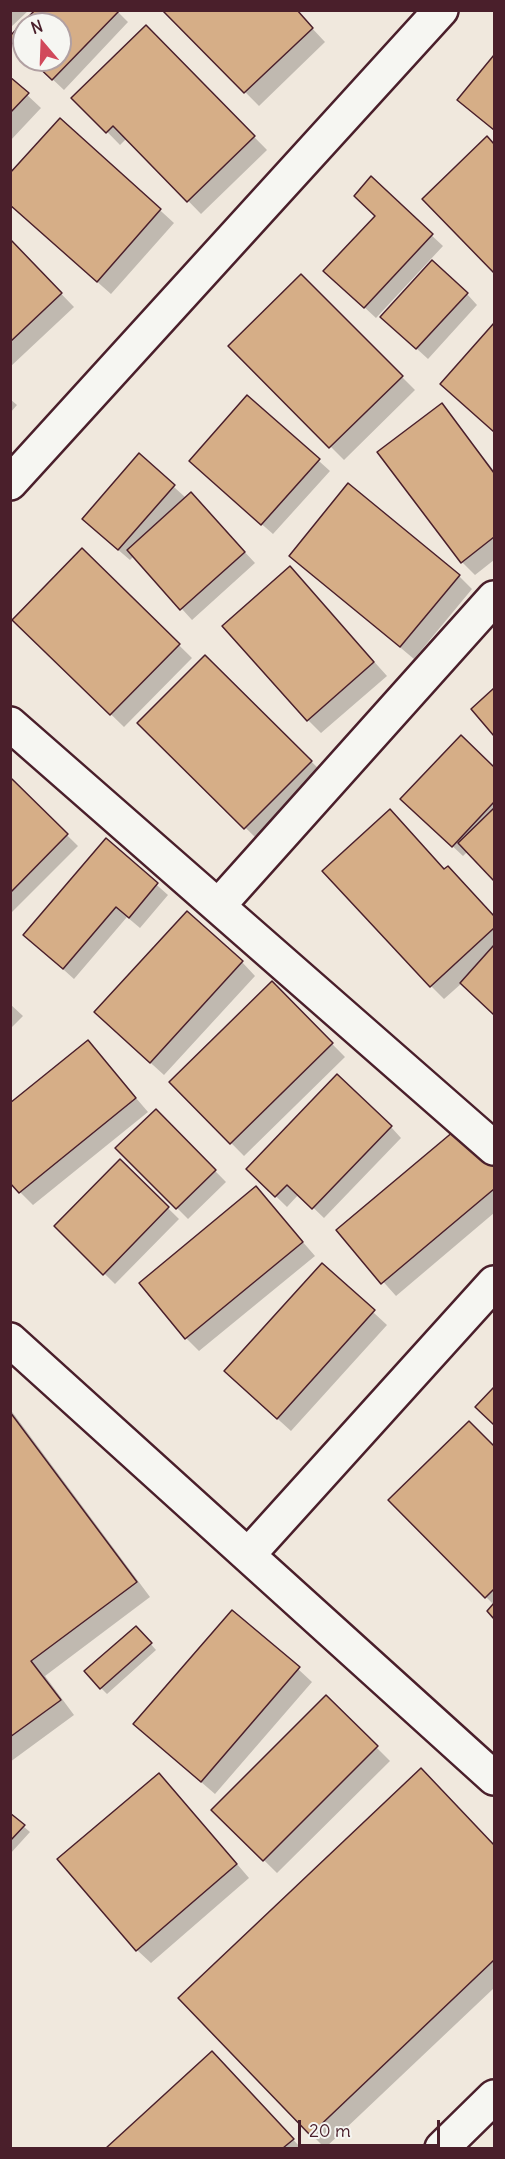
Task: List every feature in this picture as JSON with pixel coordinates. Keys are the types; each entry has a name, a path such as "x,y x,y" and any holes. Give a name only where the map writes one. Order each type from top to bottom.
{"street":[{"path":"10,483 441,10"},
{"path":"218,906 495,598"},
{"path":"10,724 495,1148"},
{"path":"248,1555 495,1283"},
{"path":"10,1340 495,1778"},
{"path":"442,2148 495,2097"}],"building":[{"path":"35,10 119,10 72,59 72,12 33,12"},
{"path":"162,10 297,10 313,28 244,93"},
{"path":"146,25 255,136 187,202 113,126 106,133 71,98"},
{"path":"494,55 494,130 457,100"},
{"path":"44,72 60,72 52,80"},
{"path":"10,77 29,93 10,113"},
{"path":"60,118 161,209 97,282 10,205 10,173"},
{"path":"487,136 494,144 494,273 422,199"},
{"path":"371,176 433,234 364,308 323,271 375,216 354,196"},
{"path":"10,239 62,293 10,342"},
{"path":"432,260 468,293 416,349 380,317"},
{"path":"301,274 403,376 329,448 228,346"},
{"path":"494,323 494,432 440,384"},
{"path":"247,395 320,459 261,525 189,461"},
{"path":"442,403 494,473 494,537 461,563 377,452"},
{"path":"139,453 175,485 118,550 82,519"},
{"path":"348,483 460,575 400,647 289,556"},
{"path":"191,492 245,552 180,610 127,550"},
{"path":"82,548 180,644 110,715 12,620"},
{"path":"290,566 374,662 307,721 222,626"},
{"path":"205,655 312,761 244,829 137,723"},
{"path":"494,688 494,736 471,709"},
{"path":"461,735 494,767 494,802 452,847 400,799"},
{"path":"12,779 68,834 10,893 10,780"},
{"path":"494,808 494,881 458,843"},
{"path":"390,809 444,869 448,866 494,916 494,928 430,987 322,871"},
{"path":"106,838 158,883 129,918 116,907 63,969 23,935"},
{"path":"187,911 243,961 150,1063 94,1012"},
{"path":"494,945 494,1015 460,983"},
{"path":"272,981 333,1043 230,1144 169,1082"},
{"path":"88,1040 136,1098 19,1193 10,1183 10,1103"},
{"path":"337,1074 392,1126 312,1209 287,1185 275,1197 246,1169"},
{"path":"156,1109 216,1170 176,1209 115,1148"},
{"path":"460,1126 494,1167 494,1189 381,1284 336,1230"},
{"path":"120,1159 169,1207 103,1275 54,1226"},
{"path":"256,1186 303,1242 185,1339 139,1283"},
{"path":"322,1263 375,1310 277,1419 224,1371"},
{"path":"494,1387 494,1425 475,1407"},
{"path":"10,1412 137,1582 31,1661 61,1700 10,1737"},
{"path":"469,1421 494,1446 494,1589 485,1598 388,1500"},
{"path":"494,1603 494,1619 487,1611"},
{"path":"232,1610 300,1667 201,1782 133,1724"},
{"path":"136,1626 152,1643 100,1689 84,1671"},
{"path":"326,1695 378,1746 263,1861 211,1810"},
{"path":"421,1768 494,1845 494,1960 310,2135 178,1998"},
{"path":"159,1773 237,1864 136,1951 57,1859"},
{"path":"10,1813 25,1825 10,1841"},
{"path":"212,2051 294,2139 283,2148 106,2148"}]}
